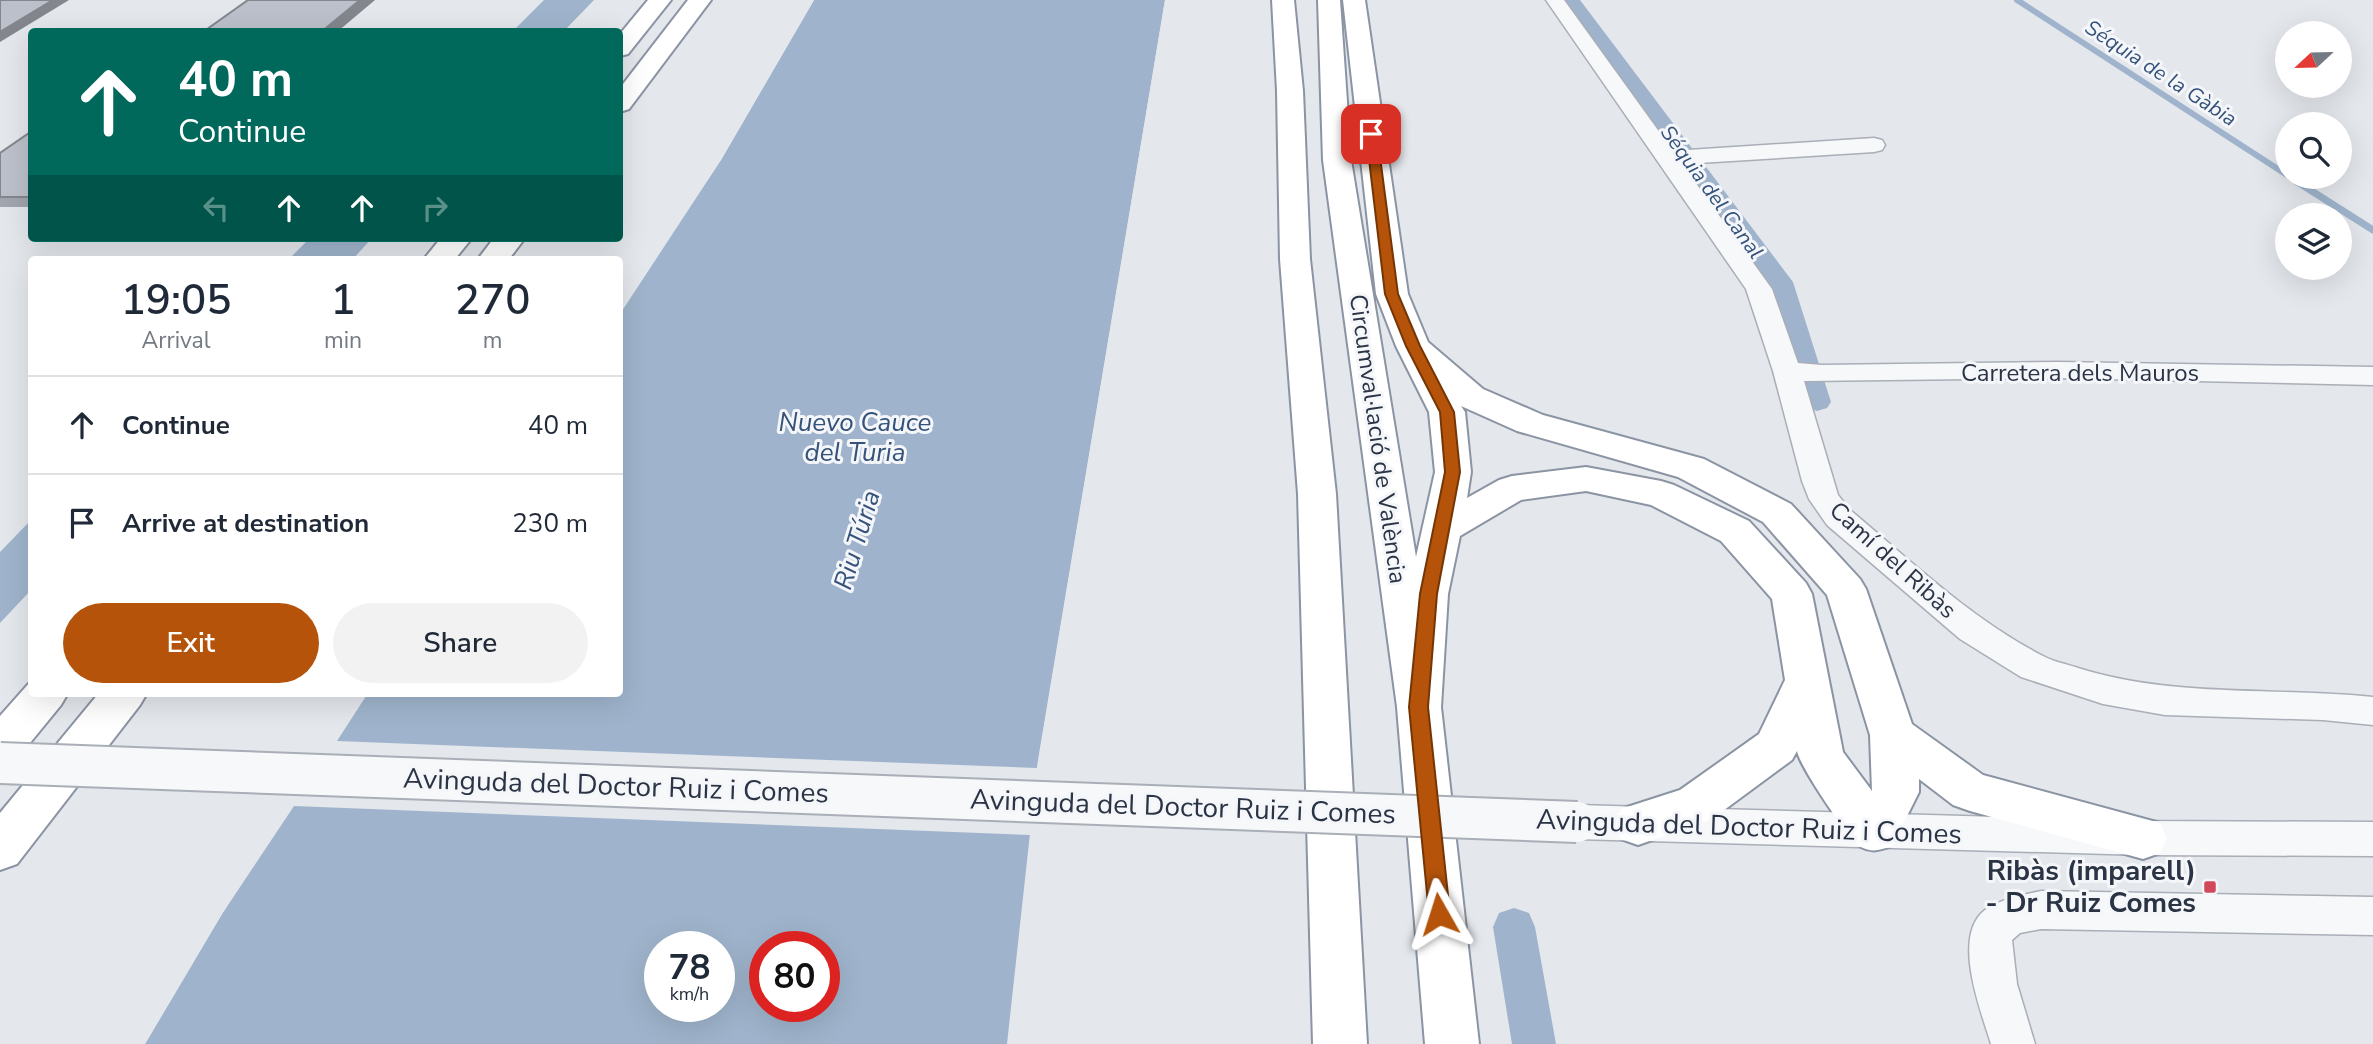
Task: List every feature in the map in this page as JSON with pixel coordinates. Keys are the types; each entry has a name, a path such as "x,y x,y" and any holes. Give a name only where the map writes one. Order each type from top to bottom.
{"highway":[{"path":"623,45 660,0"},
{"path":"623,100 701,0"},
{"path":"1283,0 1290,91 1295,259 1317,494 1340,1044"},
{"path":"1290,91 1303,0"},
{"path":"1348,2 1392,294 1413,346 1447,412 1453,472 1428,594 1419,707"},
{"name":"Circumval·lació de València","path":"1348,2 1338,160 1419,707 1452,1044"},
{"path":"442,256 454,242"},
{"path":"495,256 507,242"},
{"path":"1413,346 1471,397 1530,423 1691,468 1777,513 1846,589 1893,735 1896,792 1875,831 1821,758 1792,594 1735,531 1661,494 1586,479 1513,489 1442,529"},
{"path":"1637,824 1695,805 1776,747 1807,680"},
{"path":"0,713 28,682"},
{"path":"0,747 43,697"},
{"path":"0,849 122,697"},
{"path":"1893,735 1970,791 2143,838"}],"street":[{"name":"Camí del Ribàs","path":"1555,0 1683,157 1759,289 1787,371 1824,499 1838,517 1972,630 2033,667 2104,690 2165,701 2365,713"},
{"path":"1683,157 1874,145"},
{"name":"Carretera dels Mauros","path":"1787,371 1822,374 2058,370 2373,376"},
{"name":"Avinguda del Doctor Ruiz i Comes","path":"0,763 1637,824 2143,838 2371,840"},
{"path":"2012,1044 1988,944 1996,927 2015,916 2041,910 2373,916"}],"water":[{"path":"544,0 594,0 567,28 516,28"},
{"name":"Nuevo Cauce del Turia","path":"814,0 1165,0 1038,760 1007,1044 145,1044 222,914 360,697 623,697 623,305 721,160"},
{"path":"306,242 368,242 356,256 292,256"},
{"path":"28,523 28,593 0,623 0,552"}],"pier":[{"path":"810,0 814,0 721,160 623,309 623,299 718,158"},
{"path":"1165,0 1168,0 1042,760 1019,964 1031,835 294,806 222,914 145,1044 142,1044 219,912 356,697 365,697 337,741 1037,768"}],"building":[{"path":"0,0 53,0 0,32"},
{"path":"248,0 360,0 326,28 209,28"},
{"path":"28,134 28,197 0,197 0,153"}],"waterway":[{"name":"Séquia del Canal","path":"1571,0 1780,282 1817,402"},
{"name":"Séquia de la Gàbia","path":"2017,0 2275,167"},
{"name":"Séquia de la Gàbia","path":"2309,189 2373,230"},
{"path":"1514,927 1534,1044"}],"place":[{"name":"Ribàs (imparell) - Dr Ruiz Comes","path":"2210,887"}],"route":[{"path":"1371,134 1392,294 1413,346 1447,412 1453,472 1428,594 1419,707 1439,914"}],"water label":[{"name":"Riu Túria","path":"857,540"}]}
